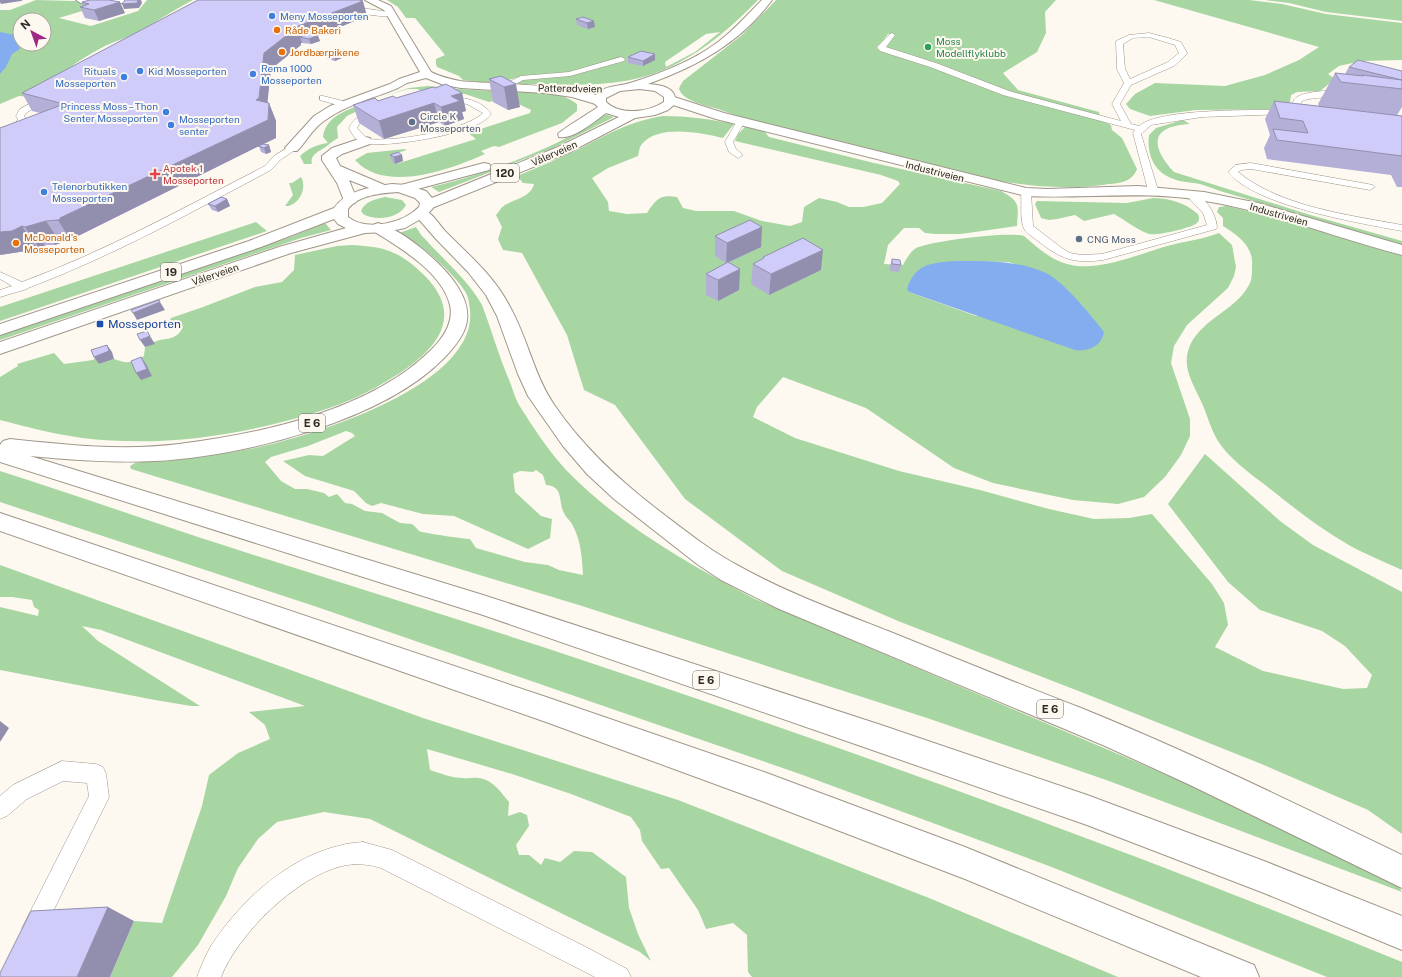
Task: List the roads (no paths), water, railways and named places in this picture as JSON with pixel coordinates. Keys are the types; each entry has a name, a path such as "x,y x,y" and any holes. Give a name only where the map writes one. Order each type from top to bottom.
{"main road":[{"path":"81,0 129,0"},
{"path":"370,0 380,3 390,12 431,76"},
{"name":"120","path":"671,88 632,86 614,89 603,94 602,104 617,112 633,114 657,110 667,106 671,88 706,55 734,32 767,0"},
{"name":"120","path":"632,86 660,76 706,55"},
{"name":"Patterødveien","path":"292,148 301,140 318,118 344,104 394,86 431,76 466,84 565,92 602,104"},
{"name":"Patterødveien","path":"525,88 569,86 614,89"},
{"name":"Industriveien","path":"671,88 720,116"},
{"name":"Vålerveien","path":"554,138 579,126 602,104"},
{"name":"Industriveien","path":"657,110 720,116 950,175 1026,192 1076,193 1153,190 1253,206 1402,250"},
{"name":"Vålerveien","path":"424,209 563,150 633,114"},
{"path":"346,205 336,170 330,162 329,156 337,151 365,141"},
{"name":"120","path":"406,188 496,163"},
{"path":"336,170 382,189"},
{"name":"19","path":"406,188 422,194 426,199 424,209 402,224 371,228 353,226 345,222 341,217 346,205 359,195 382,189 406,188"},
{"name":"Vålerveien","path":"0,330 267,240 346,205"},
{"name":"E 6","path":"424,209 436,231 479,273 502,306 524,368 537,394 556,423 580,452 606,479 635,504 697,551 728,571 790,603 1100,730 1215,782 1402,872"},
{"name":"Vålerveien","path":"0,348 286,250 371,228"},
{"name":"E 6","path":"0,445 58,452 134,454 178,452 265,436 314,422 364,404 395,388 421,371 440,354 453,336 458,322 459,309 457,298 448,284 417,253 371,228"},
{"name":"E 6","path":"0,454 483,605 882,739 1109,819 1264,877 1402,933"},
{"path":"0,522 628,738 873,828 1062,903 1242,977"}],"lane":[{"path":"337,6 380,14 390,12"},
{"path":"892,35 881,46 883,49 933,65 1033,102 1127,125 1140,130"},
{"path":"1127,125 1116,104 1128,83 1171,64 1183,53 1178,44 1166,39 1149,35 1131,36 1119,43 1121,69 1128,83"},
{"path":"503,87 521,78 578,73 621,59"},
{"path":"0,137 14,130 21,124 22,119 20,116 22,111 51,94"},
{"path":"1153,190 1138,143 1137,133 1148,123 1202,114 1300,114 1296,105 1299,99 1305,96 1327,94 1353,96"},
{"path":"364,97 388,108"},
{"path":"323,98 344,104"},
{"path":"451,98 467,101 487,113 486,116 477,121 437,134 398,142 365,141 356,134 353,128 356,122 366,116 388,108 420,100 451,98"},
{"path":"738,155 732,150 729,142 741,121"},
{"path":"0,294 63,271 183,212 268,168 277,158 292,148"},
{"path":"1370,187 1251,166 1238,167 1233,172 1238,178 1255,189 1288,201 1342,216 1402,228"},
{"path":"1026,192 1028,227 1035,234 1070,258 1085,260 1103,257 1212,227 1212,220 1207,210 1191,195"},
{"path":"0,275 22,287"},
{"path":"0,809 20,792 62,771 96,774 99,797 26,942"},
{"path":"209,977 219,955 244,922 273,892 303,870 334,858 363,853 384,858 619,977"}],"water":[{"path":"0,32 12,34 12,52 15,52 12,54 6,67 0,74"},
{"path":"955,261 990,261 1013,263 1046,273 1061,283 1085,308 1104,332 1103,337 1094,347 1085,350 1075,350 909,292 907,289 910,280 920,269 925,266"}],"place":[{"name":"Meny Mosseporten","path":"272,16"},
{"name":"Råde Bakeri","path":"277,30"},
{"name":"Moss Modellflyklubb","path":"928,47"},
{"name":"Jordbærpikene","path":"282,52"},
{"name":"Kid Mosseporten","path":"140,71"},
{"name":"Rema 1000 Mosseporten","path":"253,74"},
{"name":"Rituals Mosseporten","path":"124,77"},
{"name":"Princess Moss – Thon Senter Mosseporten","path":"166,112"},
{"name":"Circle K Mosseporten","path":"412,122"},
{"name":"Mosseporten senter","path":"171,125"},
{"name":"Apotek 1 Mosseporten","path":"155,174"},
{"name":"Telenorbutikken Mosseporten","path":"44,192"},
{"name":"CNG Moss","path":"1079,239"},
{"name":"McDonald's Mosseporten","path":"16,243"},
{"name":"Mosseporten","path":"100,324"}]}
